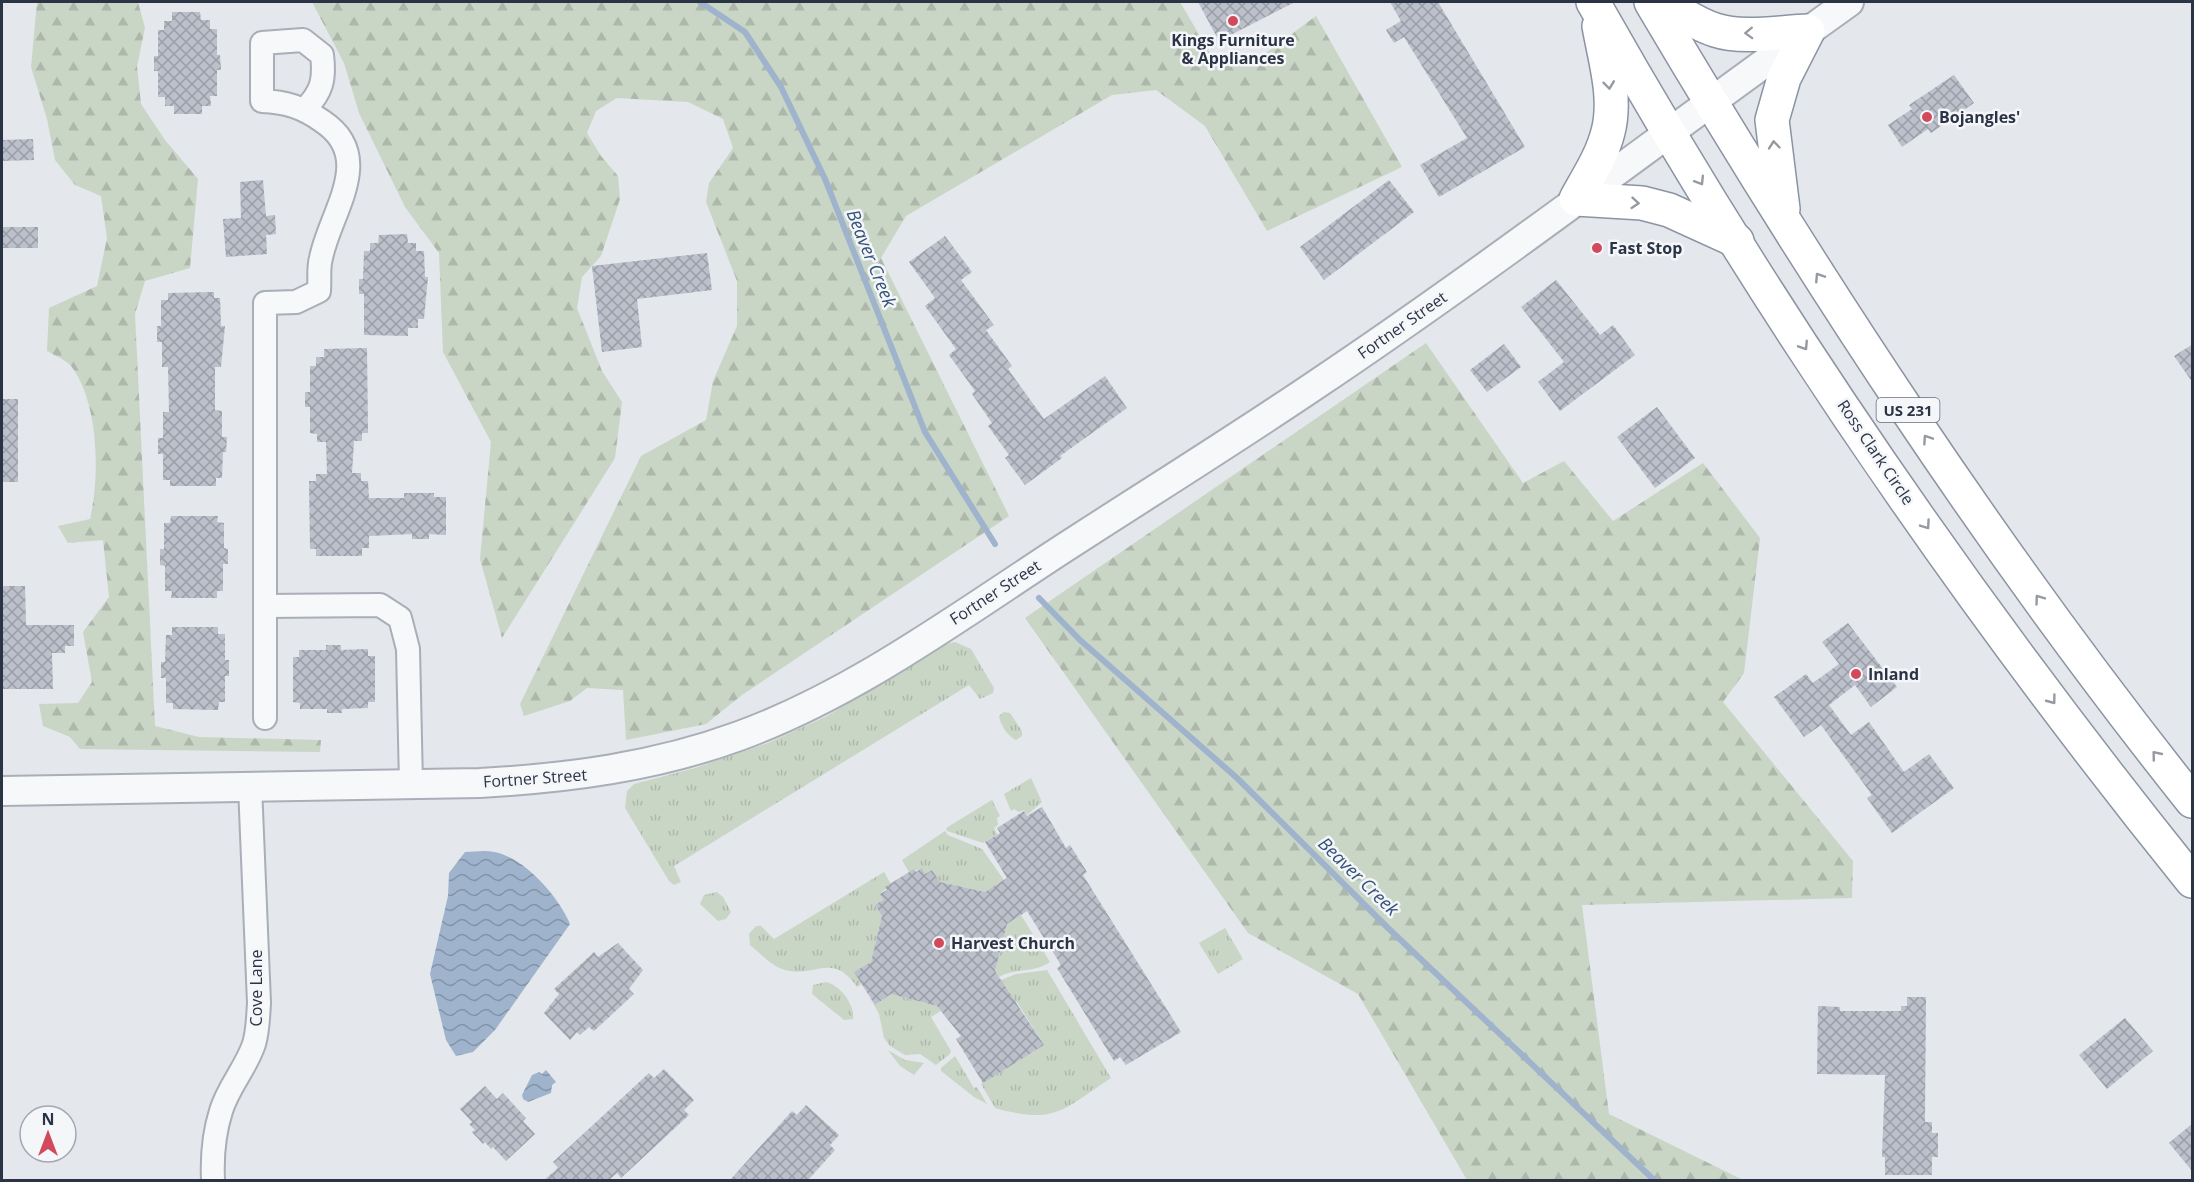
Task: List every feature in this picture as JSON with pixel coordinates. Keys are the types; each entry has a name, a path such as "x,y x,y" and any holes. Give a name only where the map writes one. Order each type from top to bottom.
{"highway":[{"name":"US 231","path":"1651,2 1785,224 1958,485 2065,634 2193,801"},
{"path":"1662,2 1716,31 1733,34 1808,31 1784,78 1773,120 1785,224"},
{"path":"1594,4 1611,110 1608,131 1600,155 1576,199 1642,203 1669,210 1737,241"},
{"name":"Ross Clark Circle","path":"1594,4 1737,241 1832,388 2026,664 2193,881"},
{"path":"2026,664 2065,634"}],"street":[{"name":"Fortner Street","path":"2,791 411,784 550,779 608,771 670,758 738,737 814,704 889,661 1314,386 1849,2"},
{"path":"265,718 265,303 296,302 319,291 320,260 330,228 345,195 350,165 338,131 305,109"},
{"path":"265,606 380,605 400,618 408,649 411,784"},
{"name":"Cove Lane","path":"213,1180 212,1161 221,1112 232,1085 254,1046 258,1028 259,1003 250,786"}],"green space":[{"path":"37,2 138,2 145,28 137,66 141,104 165,140 198,179 190,268 145,281 135,314 155,726 199,737 321,740 320,752 80,749 70,737 43,726 39,704 78,703 92,682 83,632 109,597 103,540 68,543 58,526 90,519 95,482 95,440 87,399 80,381 69,364 47,351 49,308 97,286 107,238 101,196 75,185 55,160 47,119 31,67"},
{"path":"312,2 1180,2 1214,60 1263,55 1316,16 1402,167 1267,231 1205,126 1156,90 1112,95 906,216 881,258 1009,516 742,695 706,724 626,740 623,690 587,688 570,701 524,716 520,704 641,456 706,420 713,381 737,326 737,281 706,202 709,183 733,148 723,119 688,102 617,98 596,111 587,133 601,156 618,176 620,199 601,256 582,277 577,308 602,371 622,402 615,458 502,638 480,559 491,442 443,352 439,253 405,207 359,113 344,63"},
{"path":"1426,343 1523,483 1564,461 1613,521 1703,463 1760,538 1744,673 1723,702 1853,861 1852,898 1582,905 1609,1114 1743,1180 1467,1180 1358,994 1248,933 1025,618"},
{"path":"955,642 971,649 994,688 993,693 980,699 969,685 674,866 681,882 674,885 669,881 625,808 627,791 634,784 695,768 768,743 827,716 946,644"},
{"path":"1004,712 1010,713 1022,731 1022,736 1016,740 1007,733 1001,723 999,716"},
{"path":"1031,778 1042,802 1027,815 1024,810 1011,811 1004,794"},
{"path":"992,800 1000,816 997,818 998,825 994,828 997,834 983,843 947,831 946,828"},
{"path":"945,831 948,835 982,849 1004,880 985,892 940,882 932,870 925,874 922,869 909,872 902,860"},
{"path":"884,872 891,884 880,894 883,900 875,905 882,916 871,962 855,972 862,984 857,987 840,970 823,968 796,972 785,970 771,963 750,945 749,934 756,926 761,926 774,939"},
{"path":"717,892 723,897 731,912 726,919 718,921 700,904 704,895"},
{"path":"1021,915 1050,962 1038,968 1012,972 999,977 995,971 1007,924"},
{"path":"1225,928 1243,959 1218,974 1199,943"},
{"path":"1047,970 1111,1078 1069,1106 1046,1114 1015,1113 995,1108 981,1084 1044,1045 1017,1002 991,1018 1001,980 1016,974"},
{"path":"826,982 846,996 852,1008 853,1019 844,1020 812,994 813,985"},
{"path":"868,994 875,1005 891,994 937,1006 941,1011 931,1017 951,1051 950,1054 936,1065 920,1054 905,1055 890,1046 884,1038 879,1014"},
{"path":"888,1050 905,1060 924,1063 914,1075 900,1066"},
{"path":"955,1056 974,1088 977,1087 987,1104 974,1097 941,1071 941,1068"}],"water":[{"path":"465,852 494,852 517,862 549,891 570,924 495,1030 473,1052 456,1056 446,1040 430,974 448,896 449,873"},
{"path":"546,1070 556,1082 552,1085 551,1093 528,1102 523,1099 522,1095 532,1075 539,1072 542,1074"}],"building":[{"name":"Kings Furniture & Appliances","path":"1198,2 1295,2 1219,41"},
{"path":"1390,2 1438,2 1525,147 1439,197 1420,165 1467,138 1404,37 1394,43 1386,30 1401,21"},
{"path":"172,12 200,12 201,20 210,20 210,29 217,29 217,55 220,55 221,70 217,70 217,96 210,96 211,106 202,106 202,114 174,114 174,106 165,106 165,97 158,97 158,71 154,71 154,56 158,56 158,30 164,30 164,21 172,21"},
{"name":"Bojangles'","path":"1954,75 1974,103 1931,133 1928,129 1902,147 1888,125 1912,109 1909,105"},
{"path":"33,139 34,160 2,161 2,140"},
{"path":"263,180 266,216 275,215 276,234 266,235 267,254 226,257 223,219 241,218 240,182"},
{"path":"1389,180 1414,212 1324,280 1300,247"},
{"path":"2,227 38,227 38,248 2,248"},
{"path":"407,234 408,243 416,243 416,251 424,251 425,277 428,277 424,319 418,319 418,328 408,328 408,336 364,335 364,294 359,294 359,279 363,279 364,251 370,251 370,243 378,243 379,235"},
{"path":"945,236 972,272 961,280 994,325 986,330 1012,366 1008,369 1044,419 1105,376 1127,408 1060,456 1062,458 1025,485 1005,458 1009,455 988,426 992,423 972,394 975,391 949,355 956,349 925,306 935,298 909,262"},
{"path":"707,253 712,290 637,299 642,347 602,352 592,266"},
{"path":"1556,280 1600,335 1613,325 1635,355 1560,411 1538,382 1564,362 1521,307"},
{"path":"214,292 214,298 220,298 221,326 225,326 221,367 215,367 215,410 222,411 222,437 227,437 226,452 223,452 222,478 216,478 216,486 170,486 170,480 163,480 163,454 158,454 158,438 163,438 163,412 169,412 168,367 162,367 162,342 157,342 157,326 161,326 161,300 168,300 168,293"},
{"path":"1504,344 1521,367 1487,392 1470,370"},
{"path":"2193,344 2193,383 2174,356"},
{"path":"367,348 368,433 362,433 362,441 354,441 352,473 361,473 361,481 368,481 369,498 404,498 404,493 434,493 434,497 446,497 446,535 429,534 429,539 412,539 412,534 369,536 369,548 362,548 362,556 316,556 316,549 310,549 309,481 316,481 316,474 327,474 326,442 317,442 317,434 310,433 310,407 305,407 305,392 310,392 310,366 316,366 316,357 324,357 324,349"},
{"path":"2,399 18,399 18,482 2,482"},
{"path":"1657,407 1695,458 1655,488 1617,437"},
{"path":"171,516 218,516 217,522 224,523 224,548 228,549 228,564 223,564 223,591 217,591 217,598 171,598 172,591 165,591 165,566 160,565 160,549 164,549 164,523 170,523"},
{"path":"2,586 25,586 26,625 74,625 74,646 65,646 65,653 52,653 53,689 2,689"},
{"path":"1848,623 1897,687 1871,707 1855,685 1829,705 1851,735 1869,722 1904,772 1929,754 1954,788 1892,833 1867,798 1872,795 1821,725 1804,737 1774,697 1806,674 1813,683 1839,664 1822,642"},
{"path":"172,627 218,627 218,634 225,634 225,660 229,660 229,676 225,676 225,702 219,702 218,710 173,709 173,703 166,703 166,678 161,678 161,662 165,662 166,635 172,635"},
{"path":"326,645 341,645 341,650 368,649 368,656 375,656 375,702 368,702 368,708 342,709 342,713 327,713 327,709 300,709 300,703 293,702 293,657 299,657 299,650 326,650"},
{"path":"1042,807 1066,848 1070,845 1087,872 1083,875 1181,1032 1126,1065 1120,1057 1114,1061 1057,968 1061,965 1027,911 1007,924 995,971 1044,1045 983,1083 956,1039 961,1036 937,1006 891,994 875,1005 854,972 871,962 882,916 875,905 883,900 880,894 887,890 885,887 914,869 916,872 922,868 925,874 932,870 940,882 985,892 1007,878 985,842 1000,833 997,828 1024,811 1027,816"},
{"path":"618,943 643,970 629,989 634,994 594,1031 589,1027 580,1035 577,1032 570,1040 544,1013 559,994 554,989 594,952 598,957"},
{"path":"1907,997 1926,997 1925,1122 1932,1122 1932,1133 1938,1133 1938,1157 1932,1157 1932,1175 1885,1175 1885,1157 1882,1157 1885,1075 1817,1074 1818,1006 1840,1007 1840,1011 1901,1011 1901,1006 1907,1006"},
{"path":"2125,1018 2153,1051 2107,1089 2079,1055"},
{"path":"664,1069 694,1100 684,1110 689,1115 621,1178 617,1173 609,1180 544,1180 558,1168 553,1162 649,1073 654,1078"},
{"path":"485,1086 497,1099 503,1093 526,1118 523,1121 535,1134 506,1161 493,1147 491,1149 485,1142 483,1144 472,1132 475,1130 469,1124 472,1122 460,1109"},
{"path":"806,1105 839,1135 830,1145 835,1150 808,1180 730,1180 792,1111 797,1115"},
{"path":"2193,1123 2193,1172 2169,1143"}],"waterway":[{"name":"Beaver Creek","path":"700,2 745,32 781,87 825,179 925,432 995,544"},
{"name":"Beaver Creek","path":"1039,598 1080,640 1237,778 1388,928 1654,1180"}],"place":[{"name":"Kings Furniture & Appliances","path":"1233,21"},
{"name":"Bojangles'","path":"1927,117"},
{"name":"Fast Stop","path":"1597,248"},
{"name":"Inland","path":"1856,674"},
{"name":"Harvest Church","path":"939,943"}]}
